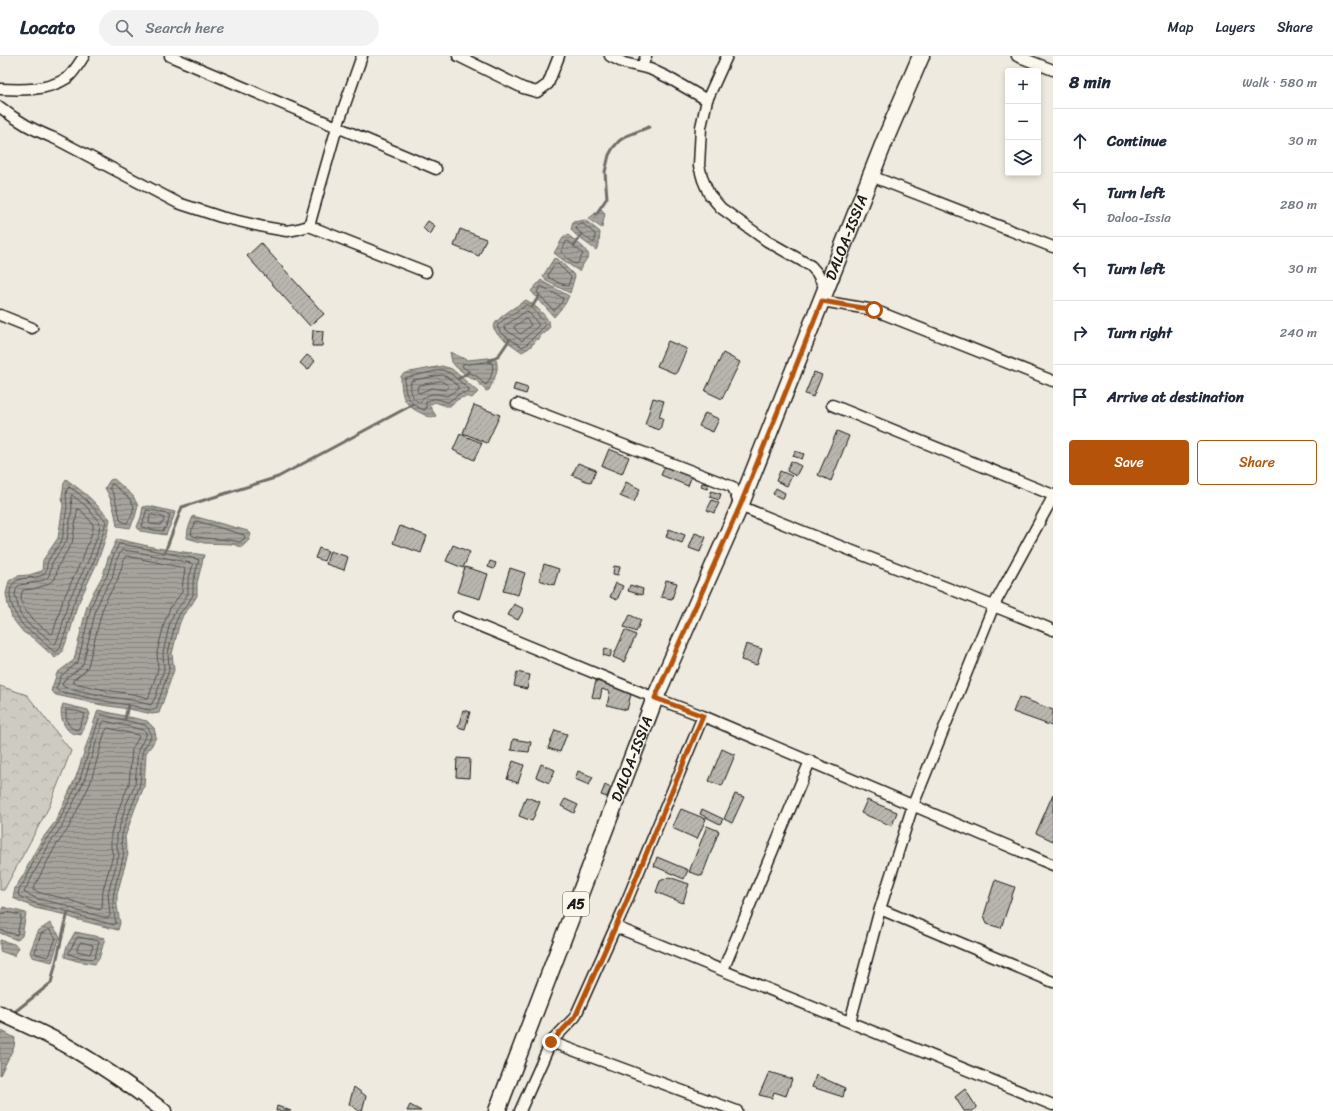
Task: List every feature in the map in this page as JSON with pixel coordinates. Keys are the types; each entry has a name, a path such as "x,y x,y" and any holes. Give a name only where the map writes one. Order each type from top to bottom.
{"main road":[{"name":"DALOA-ISSIA","path":"497,1111 655,698 740,506 871,176 921,56"}],"street":[{"path":"0,90 30,90 50,85 68,78 84,56"},
{"path":"170,56 436,170"},
{"path":"309,226 337,127 362,56"},
{"path":"458,56 523,88 537,92 548,84 559,56"},
{"path":"610,56 624,63 650,69 707,100"},
{"path":"642,67 646,56"},
{"path":"727,56 707,100 701,127 699,166 709,194 721,208 767,241 811,266 817,273 824,296 874,310 1053,381"},
{"path":"1017,56 1053,70"},
{"path":"0,107 14,119 56,139 178,203 220,217 264,227 287,231 309,226 426,272"},
{"path":"871,176 1053,247"},
{"path":"0,315 32,328"},
{"path":"517,404 733,487 740,506 994,605 1053,630"},
{"path":"832,405 1053,496 994,605 913,805 880,909 850,1022"},
{"path":"458,617 655,698 703,716 1053,865"},
{"path":"520,1111 551,1042 575,1017 616,926 703,716"},
{"path":"723,970 810,761"},
{"path":"880,909 1053,982"},
{"path":"616,926 1053,1105"},
{"path":"0,1013 63,1044 89,1059 125,1082 164,1111"},
{"path":"551,1042 737,1111"}],"green space":[{"path":"0,686 27,695 71,751 49,807 4,890 0,890"}],"water":[{"path":"601,209 605,213 602,228 588,219"},
{"path":"585,220 600,232 599,244 596,250 571,230 573,222"},
{"path":"568,235 583,247 589,255 579,271 554,253 564,236"},
{"path":"554,258 559,260 575,276 570,293 546,281 543,276"},
{"path":"541,280 569,296 565,304 554,317 531,291"},
{"path":"526,300 545,316 550,327 529,348 522,352 498,335 493,327 499,319"},
{"path":"450,352 467,360 488,358 496,360 497,372 489,390 486,391 476,380 470,378 456,367 452,362"},
{"path":"442,366 452,369 478,392 472,398 463,397 450,406 435,402 429,405 436,416 432,417 410,407 404,399 401,376 405,373"},
{"path":"66,479 89,497 110,519 107,534 97,563 77,606 70,632 62,652 55,658 33,638 23,632 12,618 6,594 9,581 17,576 29,575 42,571 43,560 58,538 63,506 62,496"},
{"path":"114,479 133,496 138,506 130,528 117,526 113,506 105,488 110,480"},
{"path":"149,506 175,512 166,535 140,531 137,527 143,507"},
{"path":"193,516 248,531 251,534 249,540 242,547 232,544 204,543 187,538 188,529"},
{"path":"117,539 157,548 204,555 197,583 197,596 183,615 179,625 172,654 174,670 159,713 152,714 102,705 56,695 51,691 57,673 74,660 87,606 103,575 108,558"},
{"path":"63,704 88,710 90,714 81,735 74,734 64,725 61,714"},
{"path":"98,710 147,721 154,728 156,737 146,753 144,787 125,837 128,854 117,894 117,906 120,923 118,930 35,908 13,898 15,888 42,839 55,822 76,777"},
{"path":"3,907 26,913 22,936 17,940 0,933 0,914"},
{"path":"50,923 60,936 52,962 32,957 30,952 38,931"},
{"path":"75,932 105,938 99,959 95,964 65,957 67,947"},
{"path":"0,940 14,944 19,948 14,956 0,951"},
{"path":"0,1030 15,1038 14,1047 0,1075"}],"building":[{"path":"428,221 435,226 430,235 423,228"},
{"path":"460,229 486,239 479,256 454,246"},
{"path":"261,243 324,314 310,326 247,256"},
{"path":"313,330 323,331 322,346 312,346"},
{"path":"668,341 687,349 676,374 657,366"},
{"path":"723,353 740,362 722,399 705,391"},
{"path":"307,355 315,361 308,370 300,363"},
{"path":"814,372 822,375 813,397 805,394"},
{"path":"515,384 528,388 526,394 513,390"},
{"path":"653,398 664,401 659,417 663,418 660,430 645,425"},
{"path":"474,405 500,415 487,443 463,433"},
{"path":"705,413 719,419 713,432 699,426"},
{"path":"837,431 849,436 831,481 818,475"},
{"path":"460,434 482,443 474,460 453,450"},
{"path":"609,449 629,457 622,474 602,466"},
{"path":"795,451 804,454 802,459 793,456"},
{"path":"791,461 801,466 796,476 787,471"},
{"path":"578,463 596,470 591,483 572,475"},
{"path":"666,464 692,475 688,486 661,475"},
{"path":"780,471 792,476 787,486 776,481"},
{"path":"626,482 640,489 634,502 620,496"},
{"path":"702,483 709,484 707,489 701,487"},
{"path":"776,488 785,493 783,499 773,494"},
{"path":"711,491 721,494 719,500 710,497"},
{"path":"712,500 719,503 714,513 707,510"},
{"path":"400,526 427,536 421,553 393,543"},
{"path":"669,529 685,535 682,543 666,537"},
{"path":"695,533 706,537 700,552 689,548"},
{"path":"453,545 470,552 463,568 446,561"},
{"path":"319,548 328,551 324,561 315,558"},
{"path":"330,551 348,557 344,570 326,564"},
{"path":"490,561 496,563 494,569 488,567"},
{"path":"544,564 559,569 554,585 539,580"},
{"path":"614,566 620,567 618,575 613,574"},
{"path":"465,567 488,574 480,599 457,592"},
{"path":"510,568 525,573 518,595 503,591"},
{"path":"666,580 677,583 672,599 661,597"},
{"path":"616,583 623,586 617,600 610,597"},
{"path":"630,585 643,589 642,595 628,591"},
{"path":"514,604 524,609 518,620 508,615"},
{"path":"630,615 641,620 636,632 624,627"},
{"path":"625,630 636,635 624,662 613,657"},
{"path":"746,644 762,649 757,665 741,660"},
{"path":"605,648 612,650 610,657 603,655"},
{"path":"517,672 530,675 527,689 514,686"},
{"path":"596,681 632,690 627,710 607,705 610,692 602,689 600,699 592,697"},
{"path":"1019,697 1053,710 1052,726 1013,712"},
{"path":"463,710 470,712 465,729 458,727"},
{"path":"555,730 567,734 560,752 548,748"},
{"path":"513,739 531,742 529,752 511,750"},
{"path":"722,749 735,755 722,786 709,781"},
{"path":"457,758 470,759 469,778 456,777"},
{"path":"513,761 524,765 518,783 507,779"},
{"path":"541,764 555,770 549,783 536,777"},
{"path":"578,771 593,777 589,785 575,779"},
{"path":"605,785 611,788 607,797 601,795"},
{"path":"735,794 744,797 732,823 724,819"},
{"path":"1053,794 1053,841 1036,833"},
{"path":"526,797 540,802 532,821 519,816"},
{"path":"565,799 578,805 574,813 561,806"},
{"path":"867,800 897,812 892,826 861,813"},
{"path":"681,809 706,819 697,839 672,828"},
{"path":"702,809 723,819 720,824 700,814"},
{"path":"707,826 719,831 702,876 689,872"},
{"path":"657,857 688,870 684,879 654,866"},
{"path":"669,877 689,884 683,903 656,892 660,881"},
{"path":"995,880 1015,887 1001,928 987,924 984,915"},
{"path":"769,1072 792,1079 786,1096 774,1092 772,1098 759,1095"},
{"path":"816,1075 845,1088 843,1097 812,1087"},
{"path":"354,1087 366,1096 362,1111 359,1111 349,1104"},
{"path":"965,1089 977,1108 972,1111 964,1111 955,1097"},
{"path":"410,1105 421,1111 407,1111"},
{"path":"277,1106 291,1111 276,1111"}],"waterway":[{"path":"596,214 607,198 605,172 609,155 613,148 626,136 649,127"},
{"path":"574,246 581,235"},
{"path":"532,307 539,296"},
{"path":"489,361 499,355 510,339"},
{"path":"458,379 469,372"},
{"path":"165,552 182,507 278,477 412,405"},
{"path":"125,719 128,705"},
{"path":"12,1014 51,983 68,912"},
{"path":"0,1024 5,1020"}],"route":[{"path":"551,1042 570,1024 575,1017 623,910 703,716 655,698 740,506 822,301 874,310"}]}
